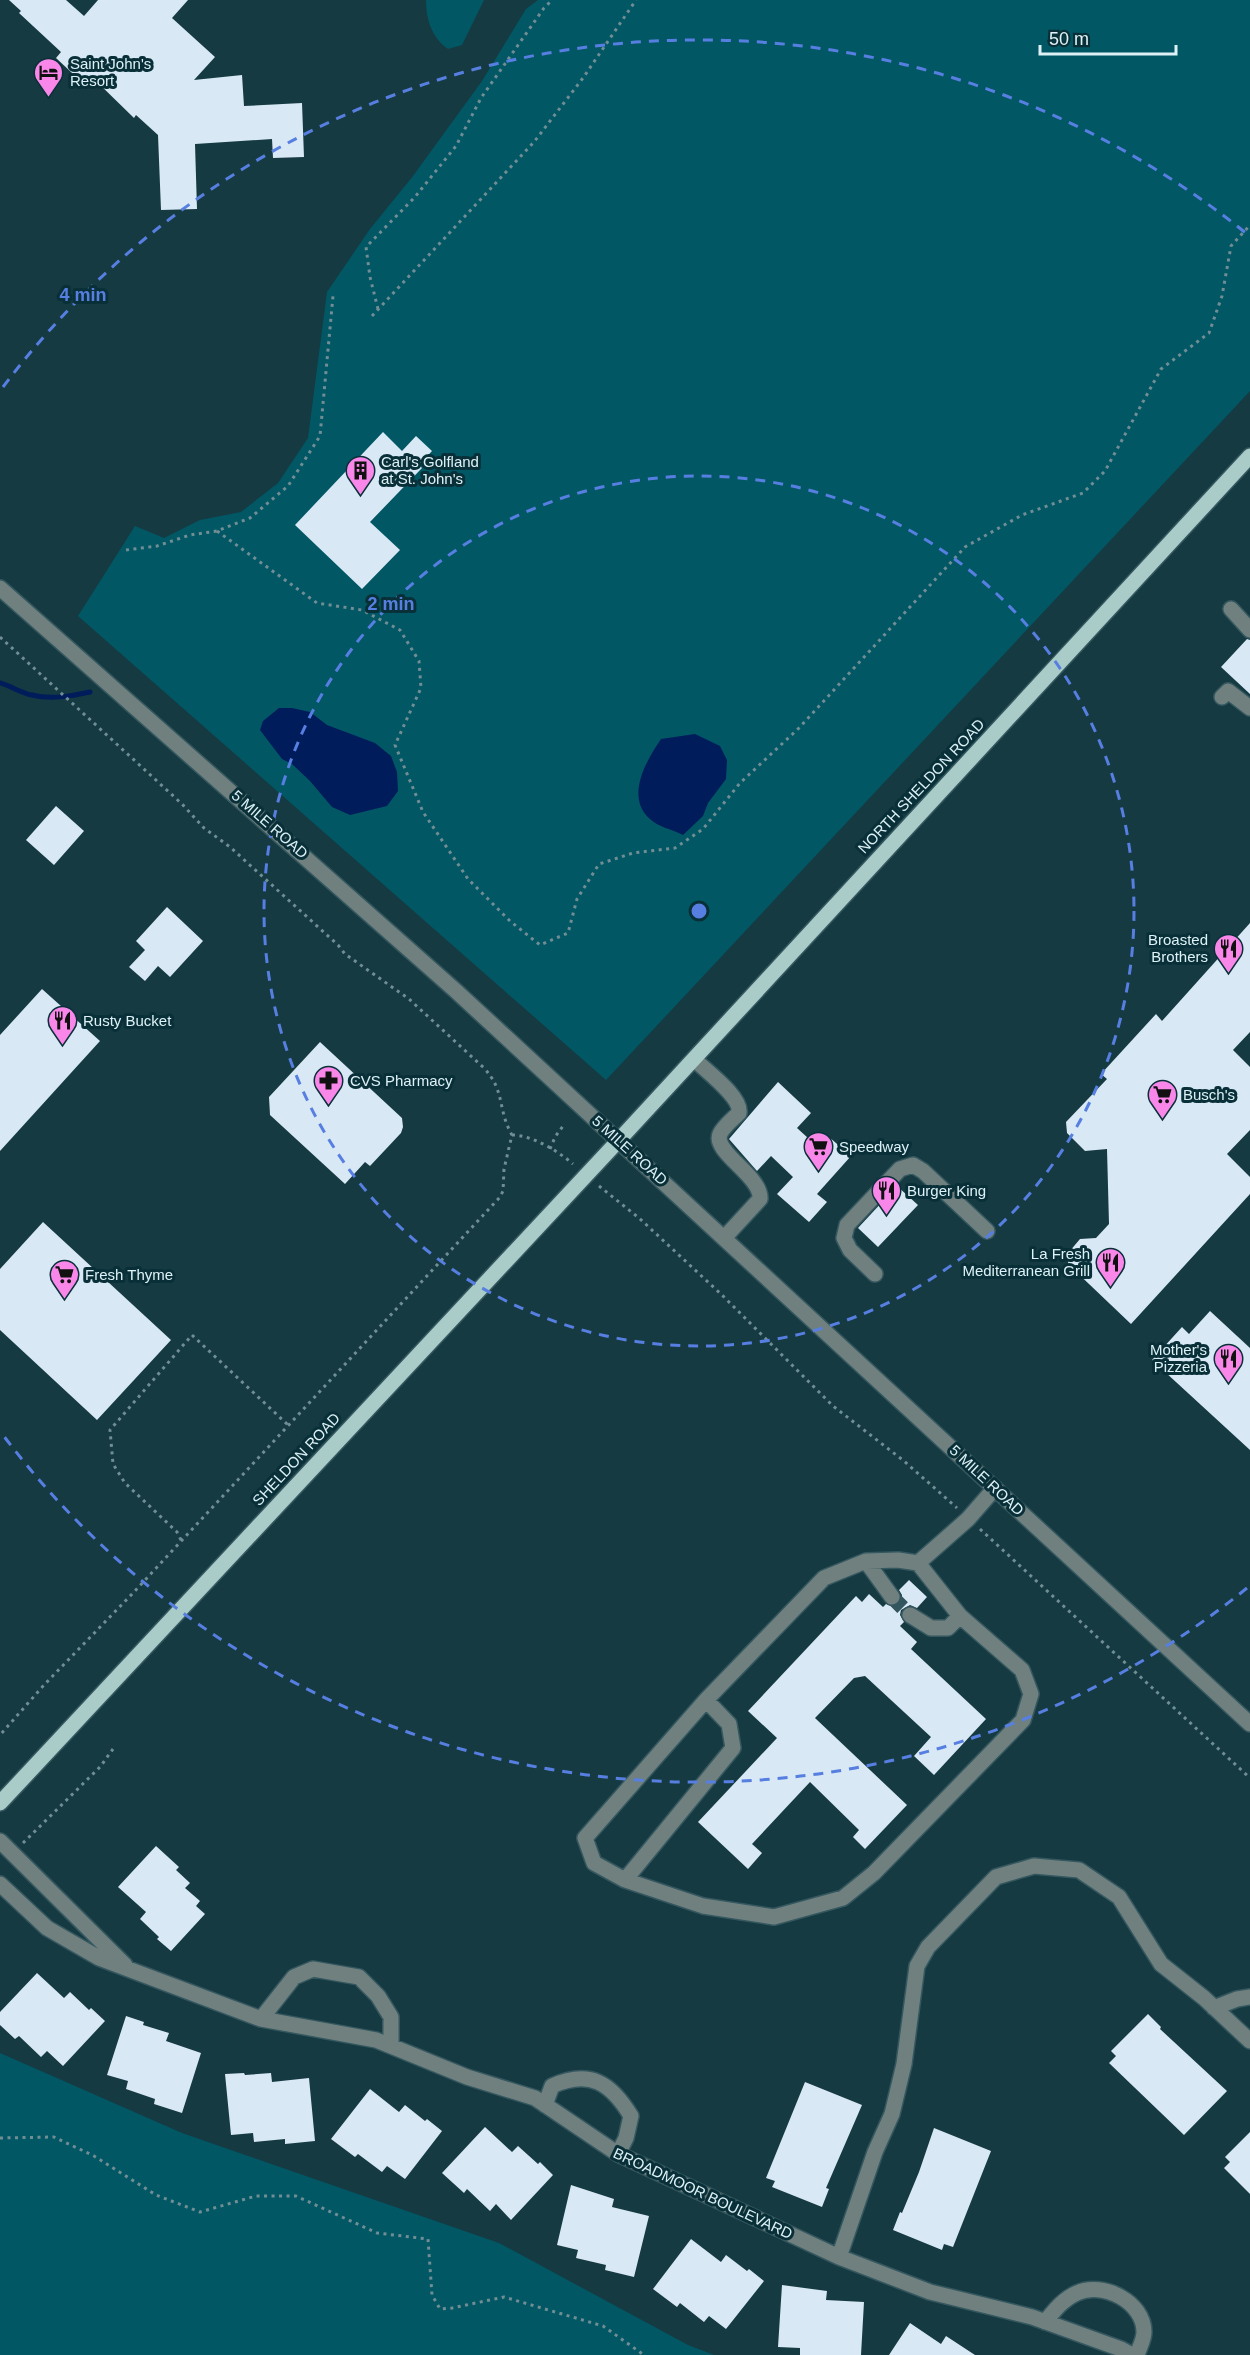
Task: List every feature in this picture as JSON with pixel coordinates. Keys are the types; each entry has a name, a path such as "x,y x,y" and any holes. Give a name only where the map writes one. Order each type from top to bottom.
{"main road":[{"name":"NORTH SHELDON ROAD","path":"620,1140 1250,456"},
{"name":"SHELDON ROAD","path":"0,1803 620,1140"}],"street":[{"name":"5 MILE ROAD","path":"0,588 299,850 620,1140 1250,1724"},
{"path":"1231,609 1250,630"},
{"path":"1222,697 1228,691 1250,708"},
{"path":"694,1059 733,1096 739,1105 739,1113 720,1133 719,1140 726,1152 753,1180 760,1191 760,1199 725,1237"},
{"path":"875,1274 850,1250 843,1238 847,1224 900,1169 913,1165 923,1172 987,1231"},
{"path":"918,1563 968,1519 995,1488"},
{"path":"898,1560 918,1563 960,1616 1022,1670 1031,1694 1023,1720 867,1880 843,1898 774,1917 703,1906 626,1880 594,1863 585,1838 706,1700 824,1578 866,1561 898,1560"},
{"path":"866,1561 892,1597"},
{"path":"910,1615 931,1628 948,1628 960,1616"},
{"path":"626,1880 733,1748 729,1724 706,1700"},
{"name":"BROADMOOR BOULEVARD","path":"0,1841 132,1971"},
{"path":"839,2257 875,2152 892,2114 904,2064 917,1966 928,1947 996,1877 1034,1866 1078,1870 1119,1897 1161,1964 1250,2041"},
{"name":"BROADMOOR BOULEVARD","path":"0,1884 47,1928 99,1958 261,2019 376,2040 467,2077 535,2098 618,2154 839,2257 930,2292 1045,2322 1132,2355"},
{"path":"261,2019 294,1977 314,1969 359,1977 378,1996 391,2017 391,2046"},
{"path":"1214,2008 1237,1999 1250,1997"},
{"path":"545,2105 552,2086 567,2080 585,2078 605,2085 622,2101 631,2116 626,2138 618,2154"},
{"path":"1045,2322 1058,2307 1078,2293 1101,2290 1126,2300 1140,2317 1144,2334 1137,2355"}],"path":[{"path":"378,309 366,247 415,197 456,146 481,98 552,0"},
{"path":"372,316 534,142 584,78 636,0"},
{"path":"217,531 317,603 362,610 400,630 419,661 421,688 395,745 423,812 468,879 510,921 540,945 568,933 577,899 599,864 633,853 675,848 703,829 740,783 799,728 965,547 1022,515 1083,493 1105,471 1161,369 1209,333 1222,296 1230,246 1250,225"},
{"path":"126,550 158,546 190,535 217,531 250,518 288,486 320,436 333,296"},
{"path":"0,637 182,804 204,828 230,847 338,945 345,954 409,999 484,1068 492,1077 500,1094 503,1120 512,1135 504,1169 503,1191 500,1197 133,1593 44,1685 0,1735"},
{"path":"550,1149 563,1126"},
{"path":"512,1135 525,1135 561,1153"},
{"path":"607,1193 639,1218 722,1294 833,1406 904,1461 1250,1778"},
{"path":"181,1540 177,1532 125,1483 113,1464 110,1430 192,1335 288,1425"},
{"path":"13,1854 100,1767 112,1749"},
{"path":"0,2138 54,2138 94,2156 156,2195 200,2212 256,2196 296,2196 377,2233 428,2239 432,2295 440,2309 504,2297 603,2326 644,2355"}],"shaded area":[{"path":"426,0 484,0 462,45 448,49 442,45 431,28"},
{"path":"538,0 1250,0 1250,391 606,1080 78,616 135,526 164,538 200,520 241,512 278,483 308,438 327,292 370,229 413,176 482,81 526,9"},
{"path":"279,708 310,712 327,725 375,743 391,756 397,772 398,791 387,806 350,815 332,807 310,781 292,764 282,759 260,730 263,721"},
{"path":"695,734 720,746 727,760 726,779 708,803 703,816 683,835 657,824 643,810 639,800 640,779 661,739"},
{"path":"0,2053 182,2133 499,2243 688,2345 714,2355 0,2355"}],"building":[{"path":"9,0 66,0 84,16 98,0 188,0 172,18 215,57 194,80 242,75 244,106 302,103 304,157 273,158 272,139 195,144 197,209 161,210 158,135 136,115 134,118 93,78 86,86 56,58 61,52 19,13 21,11"},
{"name":"Carl's Golfland at St. John's","path":"383,432 402,451 416,436 432,451 419,465 422,468 370,522 400,550 362,589 295,525"},
{"path":"1247,639 1250,640 1250,694 1221,667"},
{"path":"56,806 84,831 54,865 26,840"},
{"path":"167,907 203,941 170,977 158,966 145,981 129,967 145,950 136,941"},
{"path":"1250,923 1250,1032 1233,1050 1250,1067 1250,1130 1227,1154 1250,1177 1250,1194 1131,1324 1068,1264 1069,1252 1080,1239 1096,1238 1109,1224 1107,1149 1085,1151 1067,1133 1066,1122 1107,1079 1101,1074 1156,1014 1162,1021"},
{"path":"42,989 100,1041 0,1151 0,1035"},
{"name":"CVS Pharmacy","path":"320,1042 402,1118 401,1133 370,1166 365,1162 345,1184 270,1115 269,1097"},
{"path":"778,1082 811,1113 797,1128 819,1148 829,1137 851,1156 817,1194 827,1202 809,1222 777,1194 793,1177 771,1156 757,1171 729,1139"},
{"name":"Burger King","path":"897,1186 918,1205 878,1247 858,1228"},
{"name":"Fresh Thyme","path":"43,1222 171,1340 97,1420 0,1330 0,1269"},
{"path":"1210,1311 1250,1348 1250,1450 1152,1360 1182,1327 1189,1334"},
{"path":"909,1580 927,1597 917,1608 910,1605 901,1610 900,1615 904,1622 900,1626 917,1642 911,1649 986,1719 934,1775 914,1756 931,1737 865,1676 854,1678 815,1718 907,1805 865,1849 853,1837 859,1830 810,1782 752,1844 762,1853 748,1869 698,1822 777,1738 748,1711 856,1596 862,1602 869,1594 883,1607 886,1604 894,1607 901,1601 902,1595 899,1590"},
{"path":"156,1846 179,1867 176,1870 190,1883 185,1888 200,1901 196,1906 205,1914 171,1951 140,1919 146,1912 118,1887"},
{"path":"37,1973 64,1998 70,1992 105,2021 63,2066 47,2051 41,2057 19,2036 15,2039 0,2025 0,2012"},
{"path":"1148,2014 1161,2027 1160,2029 1227,2091 1184,2135 1109,2063 1116,2056 1111,2051"},
{"path":"126,2016 144,2022 143,2025 169,2033 166,2041 201,2053 182,2113 154,2104 155,2099 126,2089 128,2081 107,2075"},
{"path":"244,2073 245,2075 271,2073 272,2082 309,2078 315,2141 285,2144 285,2139 254,2142 253,2133 231,2135 225,2074"},
{"path":"805,2082 862,2105 826,2188 829,2189 822,2207 772,2187 775,2181 766,2178"},
{"path":"370,2089 399,2112 405,2105 442,2131 405,2179 387,2166 382,2172 358,2154 355,2157 331,2139"},
{"path":"485,2127 512,2152 518,2146 553,2175 511,2220 496,2204 490,2211 467,2189 464,2193 442,2173"},
{"path":"934,2128 991,2151 953,2247 944,2244 942,2250 893,2230 919,2172"},
{"path":"1250,2132 1250,2194 1224,2168 1230,2162 1225,2157"},
{"path":"571,2185 614,2199 612,2207 649,2216 634,2277 605,2270 606,2265 576,2258 578,2250 557,2245"},
{"path":"691,2239 721,2262 726,2255 764,2281 726,2329 709,2316 704,2322 680,2303 677,2307 653,2289"},
{"path":"782,2285 827,2291 826,2300 864,2302 861,2355 800,2355 800,2348 778,2347"},
{"path":"910,2323 941,2344 946,2336 975,2355 889,2355"}],"waterway":[{"path":"0,683 28,694 46,697 90,692"}],"tunnel":[{"path":"892,1597 910,1615"}],"place":[{"name":"Saint John's Resort","path":"49,98"},
{"name":"Carl's Golfland at St. John's","path":"360,496"},
{"name":"Broasted Brothers","path":"1229,974"},
{"name":"Rusty Bucket","path":"62,1046"},
{"name":"CVS Pharmacy","path":"329,1106"},
{"name":"Busch's","path":"1162,1120"},
{"name":"Speedway","path":"818,1172"},
{"name":"Burger King","path":"886,1216"},
{"name":"La Fresh Mediterranean Grill","path":"1111,1288"},
{"name":"Fresh Thyme","path":"64,1300"},
{"name":"Mother's Pizzeria","path":"1228,1384"}]}
